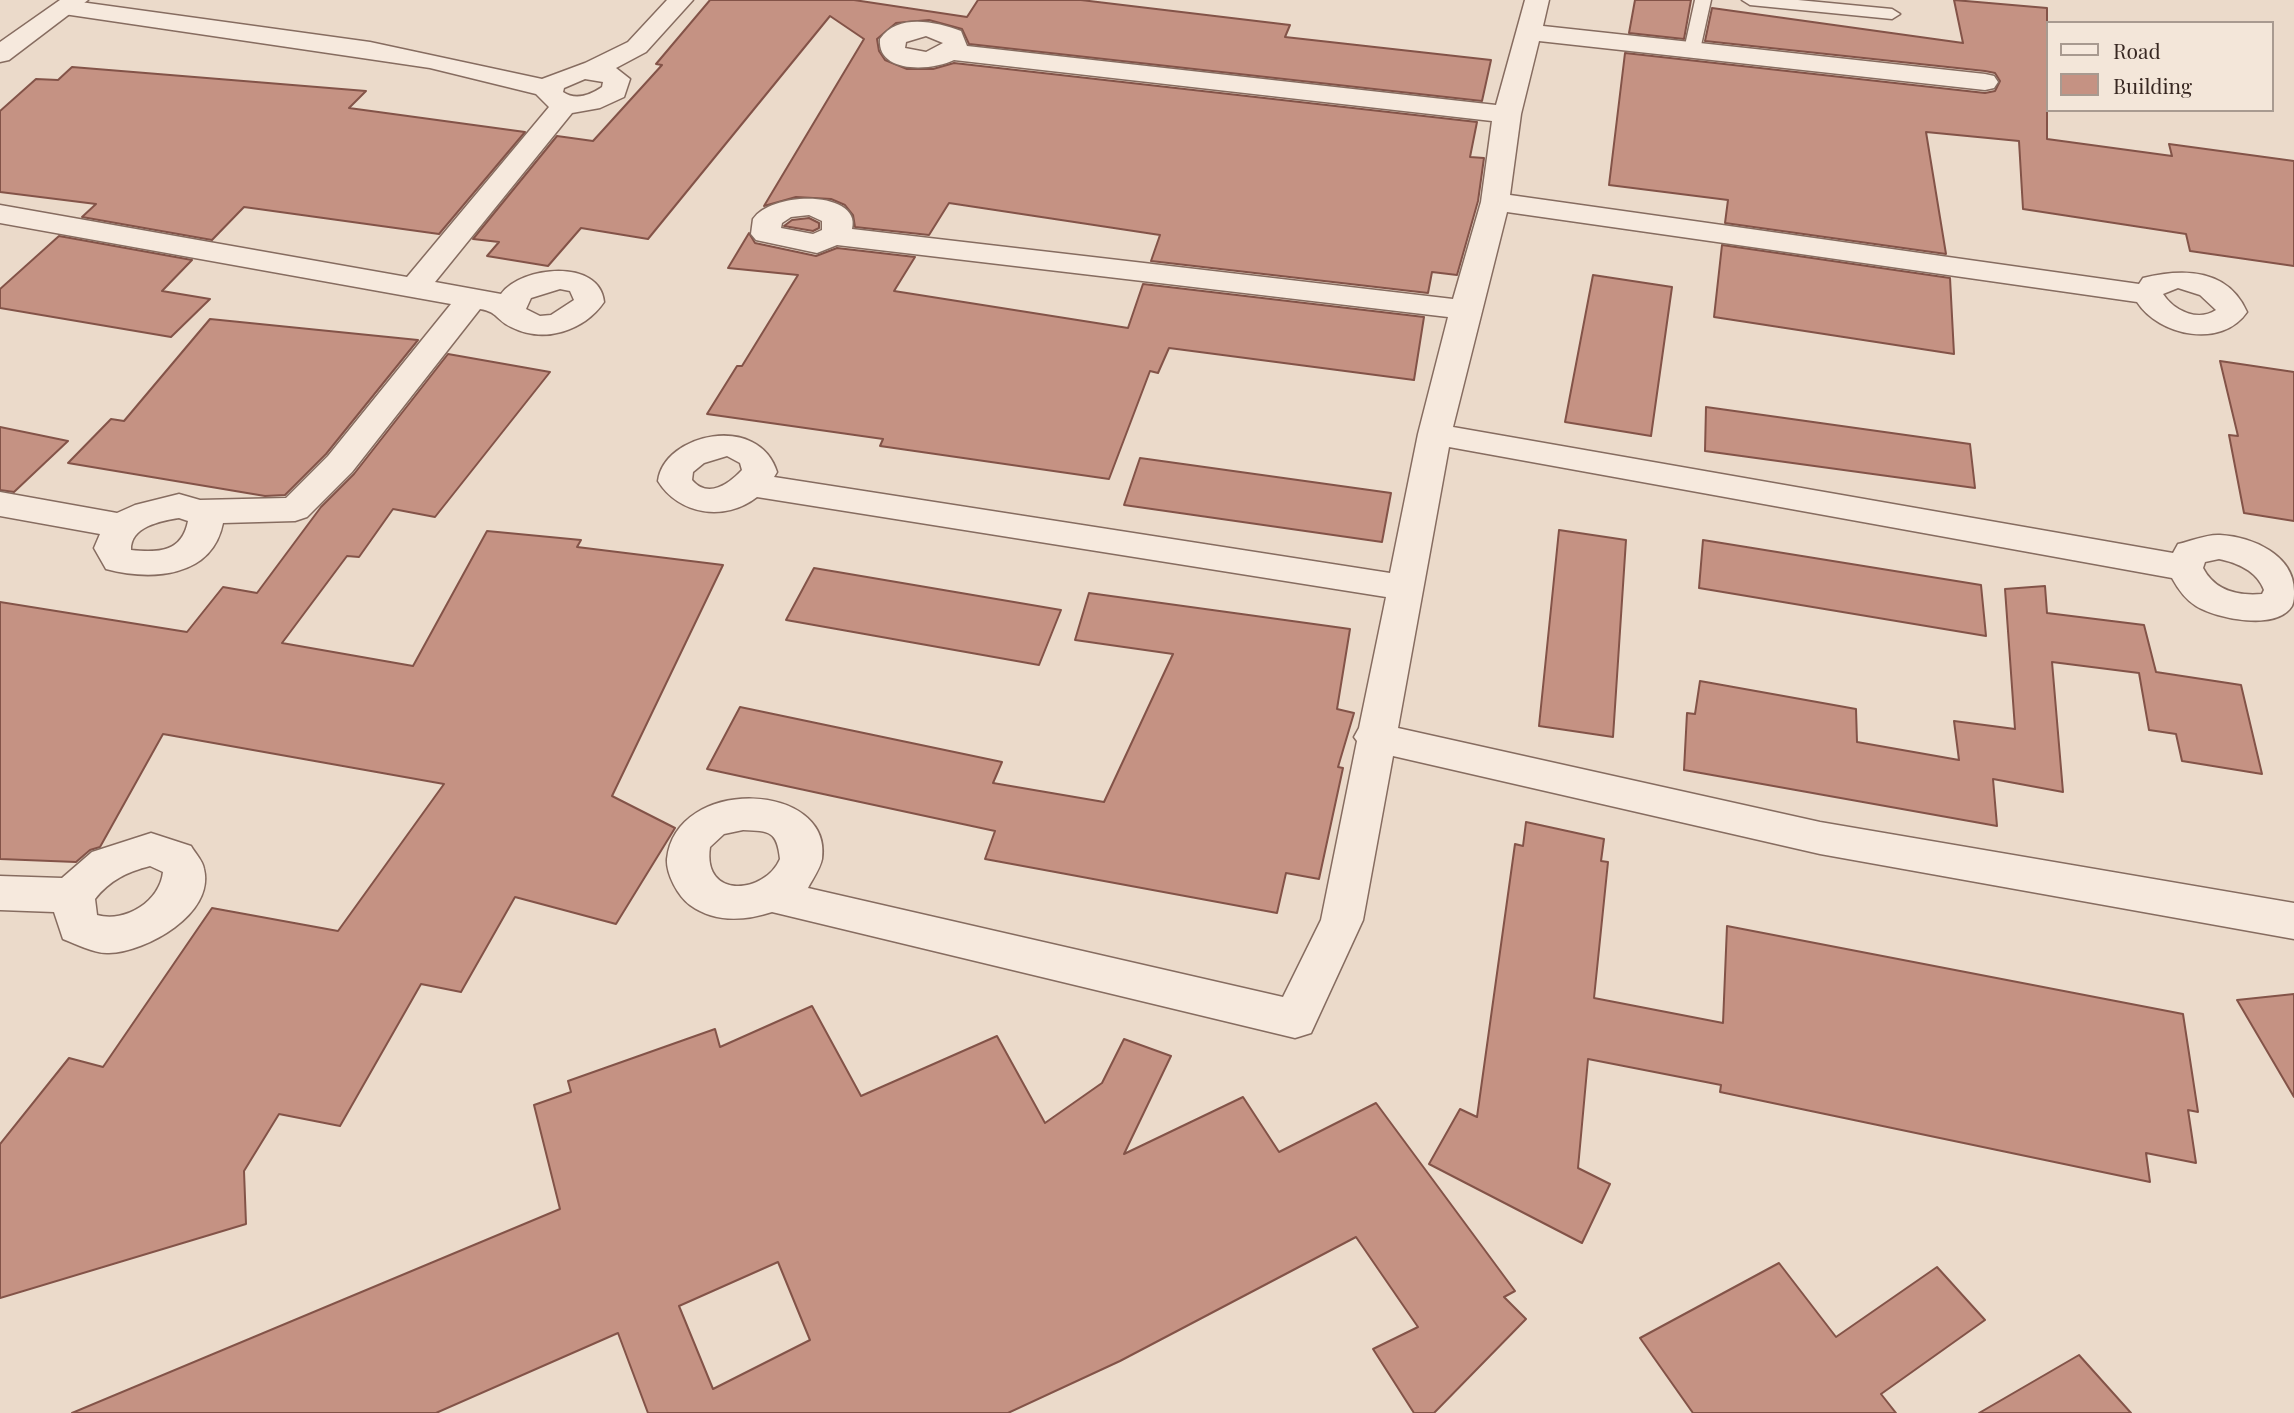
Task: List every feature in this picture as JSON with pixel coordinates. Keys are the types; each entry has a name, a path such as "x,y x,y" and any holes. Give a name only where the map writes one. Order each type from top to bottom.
{"street":[{"path":"557,96 552,83 569,73 592,70 638,47 681,0"},
{"path":"0,54 71,4 393,53 489,71 557,96"},
{"path":"777,892 788,901 1295,1019 1342,920 1374,737 1407,588 1435,433 1495,202 1507,114 1532,16 1692,50 1985,82"},
{"path":"951,52 1507,114"},
{"path":"415,287 557,96"},
{"path":"1495,202 2148,294"},
{"path":"0,214 510,305"},
{"path":"833,236 1465,310"},
{"path":"200,512 206,520 205,535 193,549 169,562 143,567 119,560 112,548 123,526 145,513 179,506 200,512 295,509 340,464 472,298"},
{"path":"1435,433 2185,568"},
{"path":"752,485 1407,588"},
{"path":"0,504 123,526"},
{"path":"1374,737 1820,838 2294,921"},
{"path":"0,893 73,896"}],"lane":[{"path":"1692,50 1703,0"},
{"path":"1750,0 1892,13"}],"building":[{"path":"710,0 854,0 967,17 978,0 1081,0 1290,25 1285,37 1491,60 1482,101 969,44 962,29 929,20 896,23 877,39 879,51 885,60 907,69 933,69 954,63 1477,122 1470,157 1484,158 1478,201 1457,275 1432,272 1428,293 1151,261 1160,235 949,203 929,235 855,227 853,215 845,205 831,199 796,197 764,206 864,39 830,16 648,239 581,228 548,266 487,256 499,242 473,239 557,136 593,141 662,65 656,64"},
{"path":"1635,0 1691,0 1684,39 1629,33"},
{"path":"1954,0 2047,8 2047,139 2172,156 2169,144 2294,161 2294,266 2190,251 2186,234 2023,209 2019,141 1926,132 1946,254 1725,223 1728,200 1609,185 1625,53 1985,93 1995,91 2000,81 1995,73 1985,71 1705,41 1712,8 1963,43"},
{"path":"72,67 366,91 349,108 525,132 439,234 244,207 212,240 82,217 96,204 0,192 0,111 36,79 58,80"},
{"path":"809,218 819,223 819,228 813,231 784,226 792,220"},
{"path":"749,233 755,243 816,256 837,248 915,257 894,291 1128,328 1143,284 1424,317 1414,380 1169,348 1158,373 1150,371 1109,479 880,446 883,439 707,414 737,366 742,366 798,275 728,268"},
{"path":"59,236 192,260 162,291 210,299 171,337 0,308 0,289"},
{"path":"1722,245 1950,278 1954,354 1714,317"},
{"path":"1593,275 1672,287 1651,436 1565,422"},
{"path":"210,319 418,340 326,454 285,495 265,496 68,463 111,419 124,421"},
{"path":"448,354 550,372 435,517 393,509 359,557 347,556 282,643 413,666 487,531 581,540 577,547 723,565 612,796 675,828 616,924 515,897 461,992 421,984 340,1126 279,1114 244,1171 246,1224 0,1298 0,1144 69,1058 103,1067 212,908 338,931 444,784 163,734 100,847 90,850 76,862 0,859 0,602 187,632 223,587 257,593 321,507 354,474"},
{"path":"2220,361 2294,372 2294,521 2244,513 2229,435 2238,436"},
{"path":"1706,407 1970,444 1975,488 1705,451"},
{"path":"0,427 68,441 14,492 0,490"},
{"path":"1140,458 1391,493 1382,542 1124,505"},
{"path":"1559,530 1626,540 1613,737 1539,726"},
{"path":"1703,540 1981,585 1986,636 1699,588"},
{"path":"814,568 1061,610 1039,665 786,620"},
{"path":"2045,586 2047,613 2144,625 2156,672 2241,685 2262,774 2182,761 2176,734 2149,730 2139,673 2052,662 2063,792 1993,779 1997,826 1684,770 1687,713 1695,714 1700,681 1856,709 1857,742 1959,760 1954,721 2015,729 2005,589"},
{"path":"1089,593 1350,629 1337,709 1354,713 1338,767 1343,768 1319,879 1286,873 1277,913 985,859 995,831 707,769 740,707 1002,762 993,783 1104,802 1173,654 1075,640"},
{"path":"1526,822 1604,839 1601,861 1608,862 1594,998 1723,1023 1727,926 2183,1014 2198,1112 2188,1110 2196,1163 2146,1153 2150,1182 1720,1092 1721,1085 1588,1059 1578,1168 1610,1184 1582,1243 1429,1164 1460,1109 1477,1117 1515,844 1523,846"},
{"path":"2294,994 2294,1097 2237,1000"},
{"path":"812,1006 861,1096 997,1036 1045,1123 1102,1083 1124,1039 1171,1056 1124,1154 1243,1097 1279,1152 1376,1103 1515,1291 1504,1297 1526,1319 1434,1413 1414,1413 1373,1349 1418,1327 1356,1237 1120,1361 1008,1413 648,1413 618,1333 436,1413 72,1413 560,1209 534,1105 571,1092 568,1081 715,1029 720,1047","holes":["778,1262 810,1340 713,1389 679,1306"]},
{"path":"1779,1263 1836,1337 1937,1267 1985,1320 1881,1394 1896,1413 1693,1413 1640,1338"},
{"path":"2079,1355 2131,1413 1979,1413"}]}
